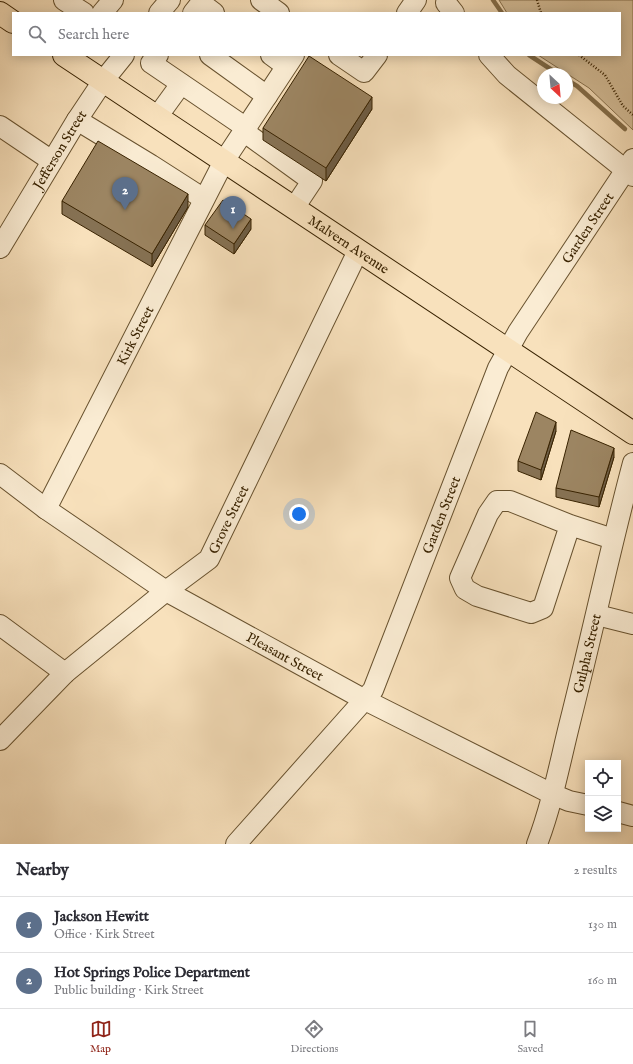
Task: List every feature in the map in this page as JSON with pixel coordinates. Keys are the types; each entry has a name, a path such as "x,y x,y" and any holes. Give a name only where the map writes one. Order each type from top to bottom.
{"main road":[{"path":"0,13 12,21"},
{"name":"Malvern Avenue","path":"71,57 103,81 633,433"}],"street":[{"path":"64,0 82,12"},
{"path":"103,12 113,0"},
{"path":"160,12 170,0"},
{"path":"261,0 278,12"},
{"path":"408,12 416,0"},
{"name":"Jefferson Street","path":"1,242 77,120 103,81 123,56"},
{"path":"157,56 151,63 245,127 250,136 312,181 294,208"},
{"path":"211,56 267,96"},
{"path":"340,56 364,72 376,56"},
{"path":"490,56 507,75 631,168"},
{"name":"Kirk Street","path":"46,508 224,161 245,127 267,96 284,59"},
{"path":"157,117 181,84"},
{"path":"77,120 204,199"},
{"path":"0,126 52,161"},
{"name":"Garden Street","path":"236,844 373,690 498,368 518,332 631,168"},
{"name":"Grove Street","path":"0,740 66,673 166,591 209,559 358,251"},
{"name":"Gulpha Street","path":"537,844 552,794 597,615 613,539 633,463"},
{"name":"Pleasant Street","path":"0,474 46,508 166,591 365,700 552,794 585,805"},
{"path":"570,525 543,608 531,613 476,596 464,589 460,578 488,514 497,502 510,501 570,525 613,539"},
{"path":"597,615 633,624"},
{"path":"0,625 66,673"},
{"path":"621,813 633,816"}],"path":[{"path":"537,0 541,12"},
{"path":"580,56 605,75 623,106 633,114"}],"shaded area":[{"path":"499,0 633,0 633,130 589,88 573,78 573,68 558,68 540,56 621,56 621,12 506,12"}],"building":[{"path":"309,56 372,97 326,168 263,128"},
{"path":"98,141 188,194 152,254 62,201"},
{"path":"223,200 251,219 234,244 205,225"},
{"path":"536,412 556,422 541,470 518,461"},
{"path":"571,430 614,448 599,497 556,488"}],"waterway":[{"path":"493,0 501,12"},
{"path":"531,56 549,68"},
{"path":"573,84 625,129"}],"place":[{"name":"Hot Springs Police Department","path":"125,210"},
{"name":"Jackson Hewitt","path":"233,229"}]}
